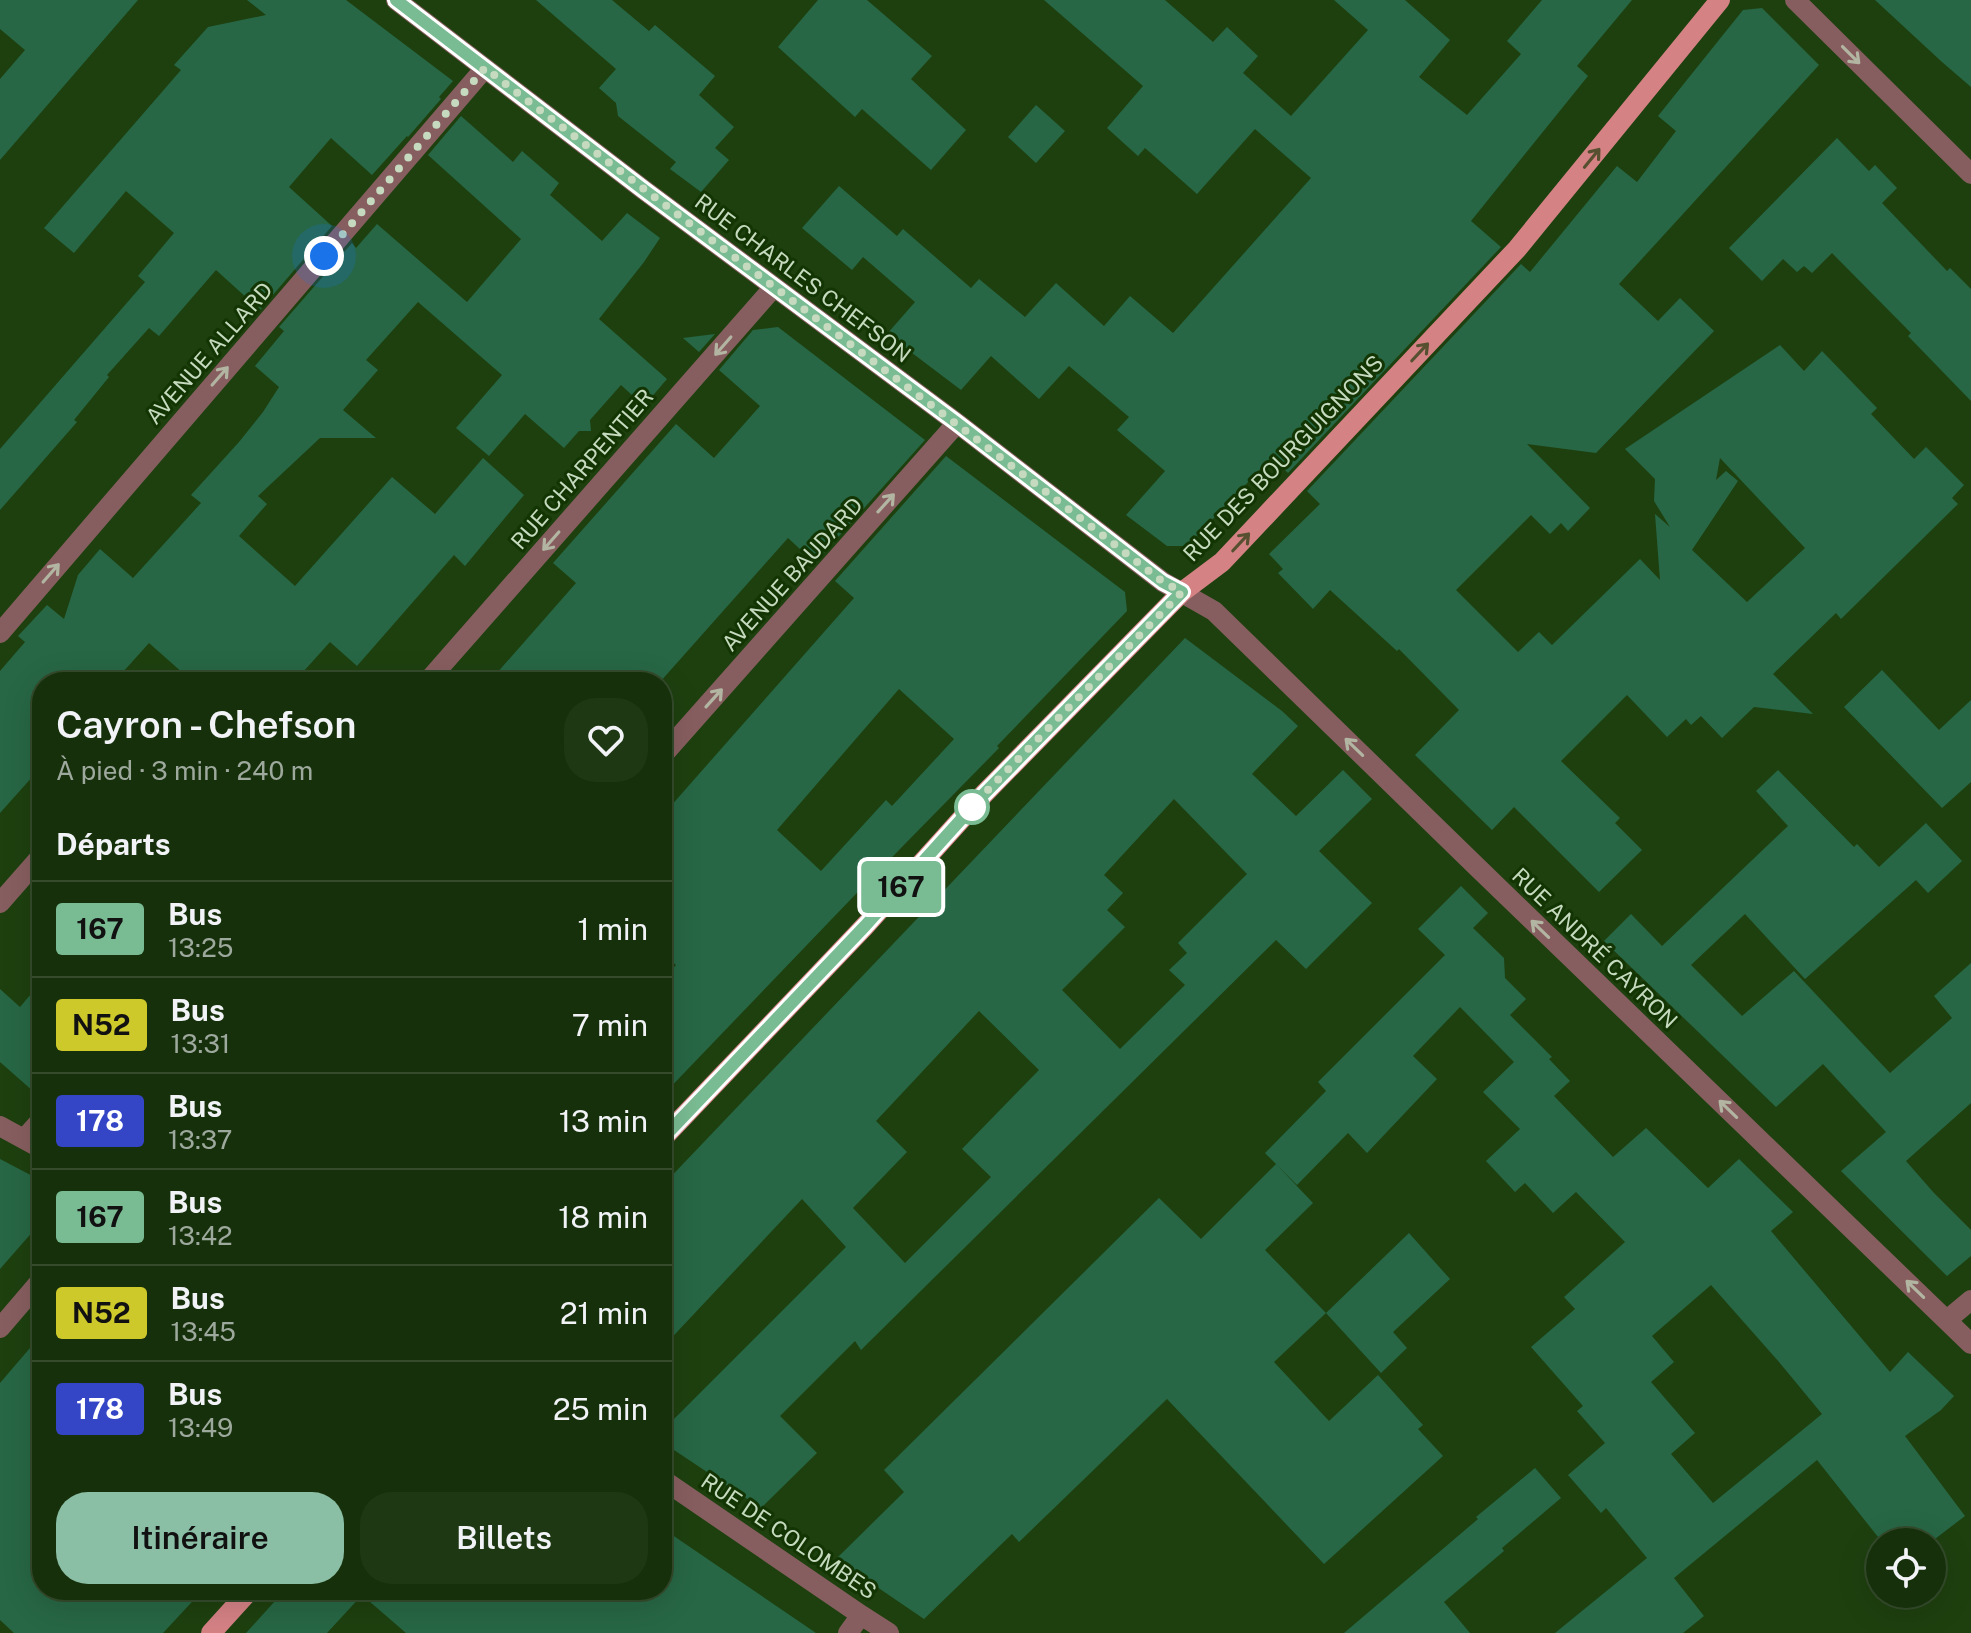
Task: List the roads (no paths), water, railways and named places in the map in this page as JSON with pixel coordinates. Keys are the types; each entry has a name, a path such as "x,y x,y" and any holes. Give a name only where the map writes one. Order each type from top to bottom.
{"main road":[{"name":"RUE DES BOURGUIGNONS","path":"672,1129 865,926 984,794 1182,592 1222,562 1517,249 1720,0"},
{"path":"211,1633 241,1600"}],"street":[{"name":"RUE CHARLES CHEFSON","path":"396,0 1163,582 1182,592"},
{"path":"1795,0 1971,174"},
{"name":"AVENUE ALLARD","path":"0,633 485,68"},
{"name":"RUE CHARPENTIER","path":"436,672 774,287"},
{"name":"AVENUE BAUDARD","path":"672,745 957,423"},
{"name":"RUE ANDRÉ CAYRON","path":"1182,592 1214,611 1971,1344"},
{"path":"0,903 32,866"},
{"path":"0,1126 32,1143"},
{"path":"0,1328 32,1291"},
{"path":"1947,1320 1971,1300"},
{"name":"RUE DE COLOMBES","path":"672,1486 889,1633"},
{"path":"848,1633 861,1615"}]}
